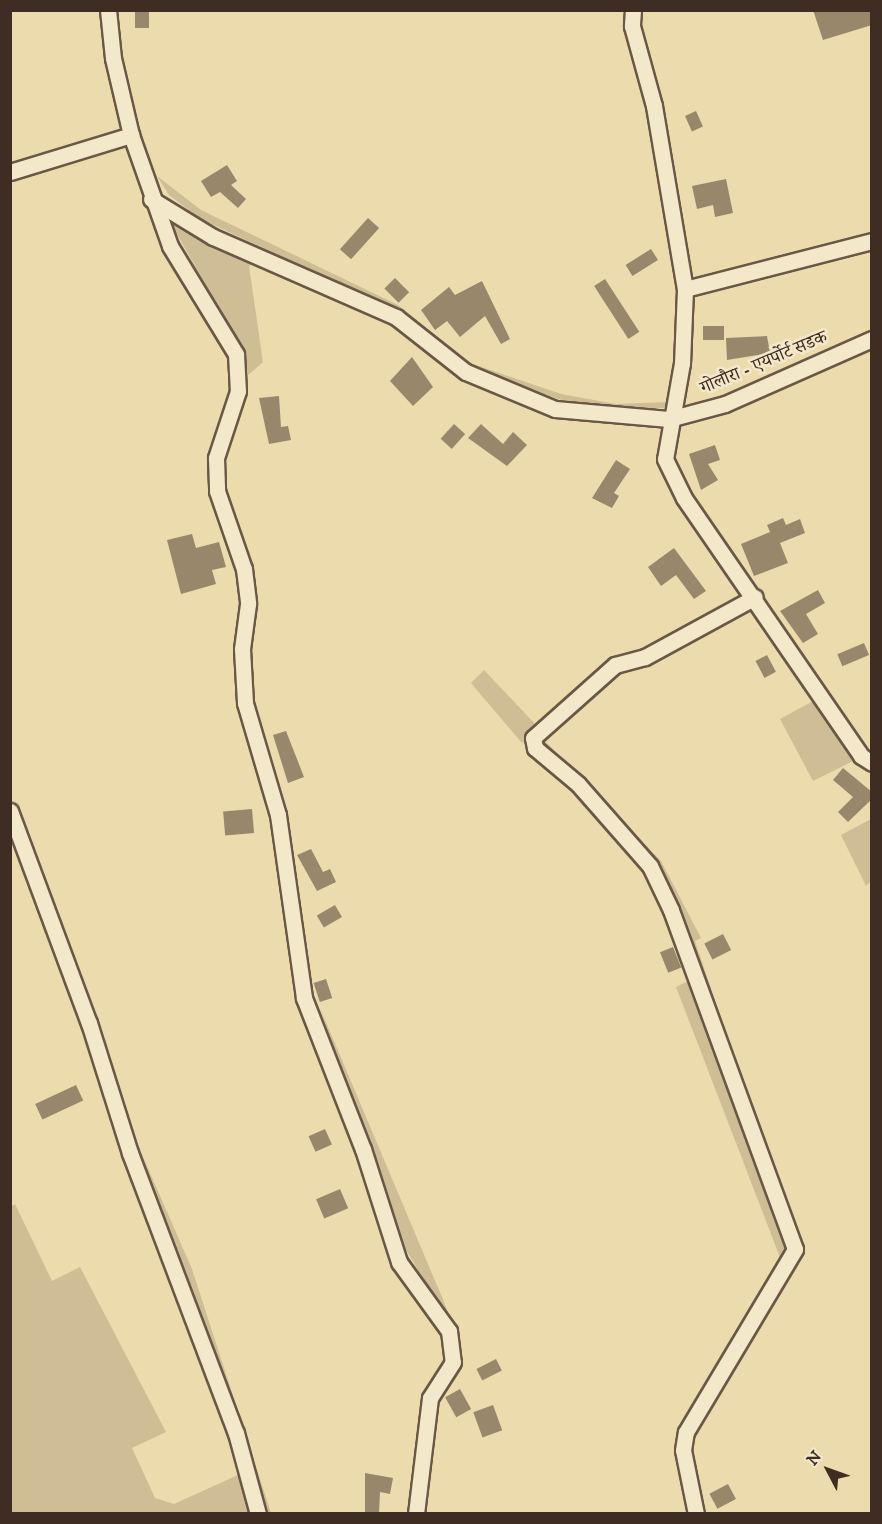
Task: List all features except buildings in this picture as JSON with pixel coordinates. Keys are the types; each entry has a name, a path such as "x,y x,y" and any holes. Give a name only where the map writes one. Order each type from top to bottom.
{"street":[{"path":"108,10 113,58 131,135 151,199 170,246 236,354 238,391 216,458 217,490 243,569 248,604 242,649 245,703 278,815 304,998 363,1149 399,1262 449,1331 453,1362 430,1398 416,1514"},
{"path":"633,10 632,26 654,106 685,289 682,363 669,418 665,459 684,498 755,597 861,756 872,763"},
{"path":"10,172 131,135"},
{"name":"गोलौरा - एयर्पोर्ट सडक","path":"151,199 213,237 396,317 466,372 555,409 669,418 725,404 872,339"},
{"path":"685,289 872,241"},
{"path":"696,1514 683,1450 686,1432 795,1250 671,910 650,866 578,784 535,748 533,738 615,665 645,657 755,597"},
{"path":"10,811 89,1023 130,1153 236,1433 258,1514"}],"shaded area":[{"path":"157,176 201,210 398,305 470,363 561,394 616,404 668,402 664,408 613,410 558,399 470,366 344,286 201,219 169,195"},
{"path":"169,220 263,261 249,266 263,362 247,376 230,328"},
{"path":"627,666 551,726 544,740 661,861 701,938 695,941 751,1108 654,864 539,747 538,737 548,725"},
{"path":"484,670 537,726 522,743 471,683"},
{"path":"815,700 855,760 813,781 780,719"},
{"path":"871,819 871,881 866,886 841,835"},
{"path":"688,981 786,1241 781,1260 676,987"},
{"path":"320,1008 444,1302 456,1334 405,1248"},
{"path":"133,1134 192,1269 271,1513 266,1513 218,1359 141,1168"},
{"path":"15,1204 52,1281 80,1267 166,1432 132,1448 155,1498 174,1504 240,1474 250,1513 11,1514 10,1207"}]}
